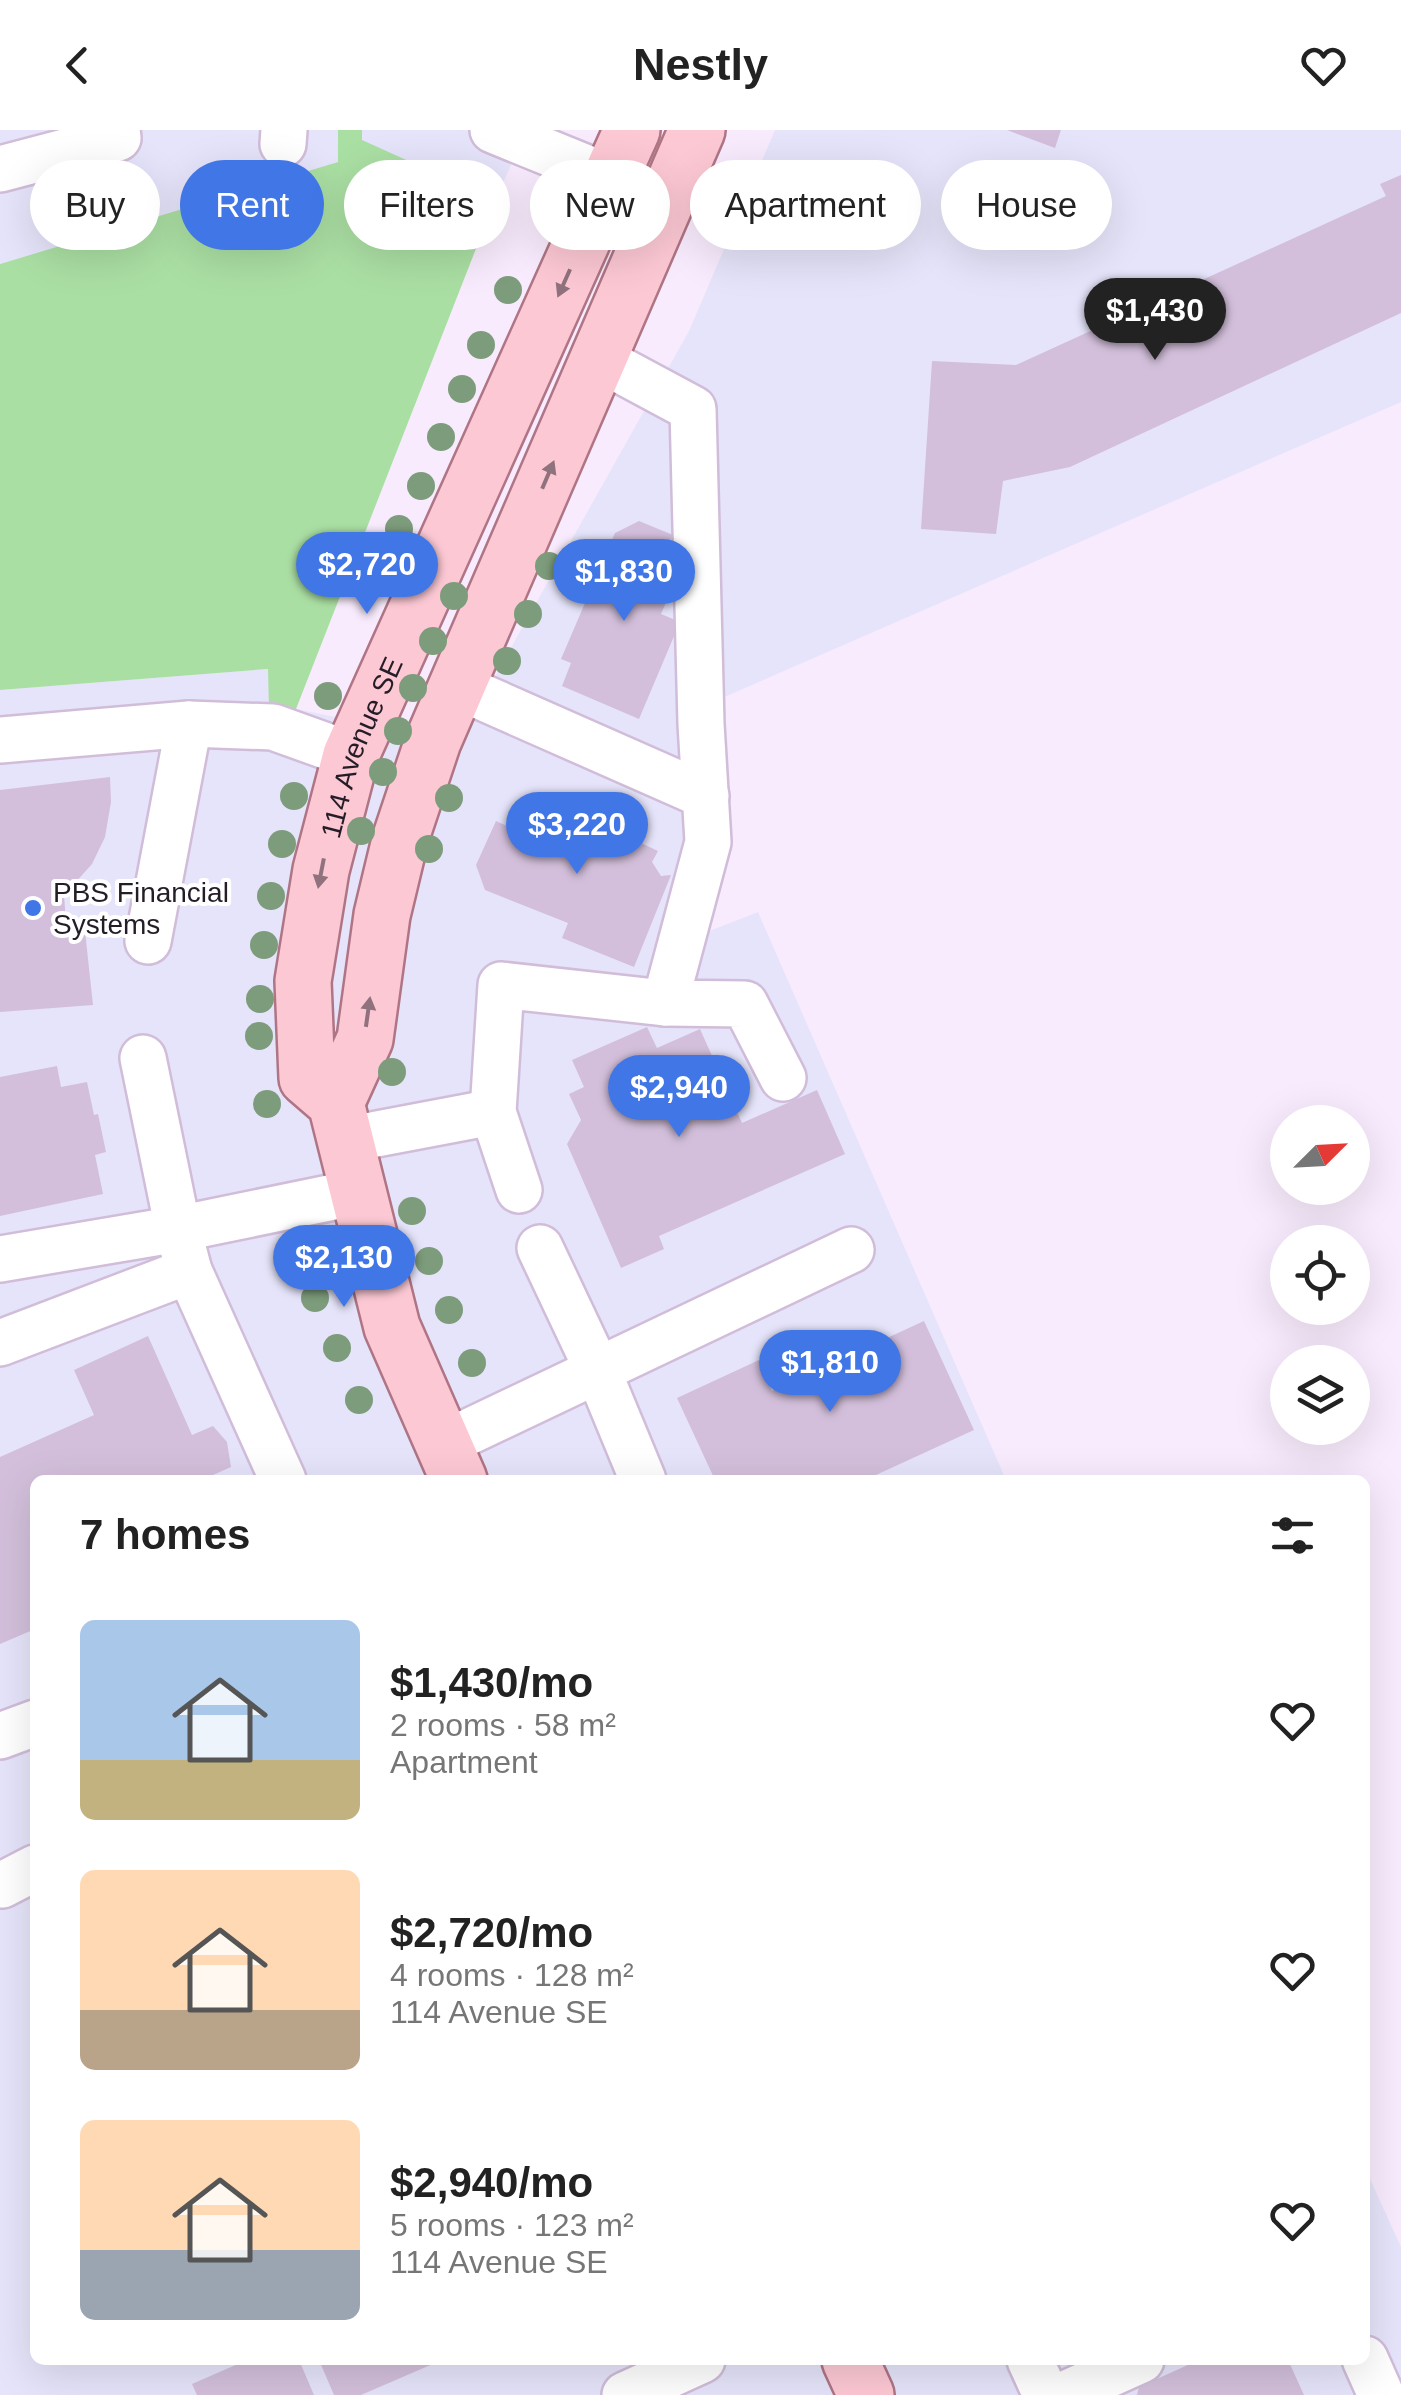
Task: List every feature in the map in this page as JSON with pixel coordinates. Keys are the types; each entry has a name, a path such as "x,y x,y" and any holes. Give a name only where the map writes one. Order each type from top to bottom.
{"main road":[{"path":"340,1121 365,1039 382,915 400,840 433,740 697,130"},
{"name":"114 Avenue SE","path":"451,1462 392,1326 340,1121 307,1078 303,982 321,870 351,755 622,154"},
{"path":"852,2365 866,2395"}],"lane":[{"path":"0,170 118,138 117,130"},
{"path":"494,130 622,154"},
{"path":"598,358 693,409 708,842 665,1003"},
{"path":"457,686 706,796"},
{"path":"0,740 189,724 273,728 351,755"},
{"path":"148,941 189,724"},
{"path":"518,1190 493,1112 501,985 665,1003 746,1004 783,1078"},
{"path":"143,1058 183,1250 281,1475"},
{"path":"340,1121 493,1112"},
{"path":"0,1344 183,1250 358,1192"},
{"path":"540,1248 598,1370 641,1475"},
{"path":"0,1258 183,1250"},
{"path":"451,1462 598,1370 851,1250"},
{"path":"0,1736 30,1724"},
{"path":"1032,2365 1046,2395"},
{"path":"1063,2395 1130,2365"},
{"path":"1368,2365 1381,2395"},
{"path":"624,2395 692,2375"}],"shaded area":[{"path":"0,130 338,130 338,162 324,166 324,160 180,160 180,210 160,216 160,160 30,160 30,250 46,250 0,264"},
{"path":"362,130 527,130 510,167 510,160 406,160 361,140"},
{"path":"775,130 1401,130 1401,402 722,698 707,932 758,912 1004,1475 30,1475 30,2365 1370,2365 1370,2179 1401,2247 1401,2395 0,2395 0,690 269,669 269,709 296,709 458,742 689,331 724,250 921,250 921,160 762,160"}],"green space":[{"path":"338,130 362,130 362,140 406,160 344,160 344,250 475,250 296,709 269,709 268,669 0,690 0,264 46,250 160,250 160,216 180,210 180,250 324,250 324,166 338,162"}],"building":[{"path":"1007,130 1061,130 1055,148"},
{"path":"1401,175 1401,313 1070,467 1003,481 996,534 921,529 932,361 1016,365 1386,196 1380,184"},
{"path":"639,521 673,535 657,571 676,579 661,614 680,622 639,719 562,686 571,663 561,659 615,533"},
{"name":"PBS Financial Systems","path":"110,777 111,802 105,837 92,864 64,895 66,922 84,922 93,1005 0,1012 0,790"},
{"path":"550,800 658,851 652,862 661,876 671,875 634,967 562,938 568,923 485,890 476,865 496,821 507,826 515,805 537,815 539,803"},
{"path":"647,1027 657,1048 700,1029 742,1123 817,1090 845,1154 659,1236 664,1249 621,1268 567,1144 581,1120 569,1094 584,1087 572,1060"},
{"path":"57,1066 61,1087 87,1082 106,1152 95,1155 103,1194 0,1216 0,1077"},
{"path":"924,1321 974,1430 876,1475 713,1475 677,1398 759,1360 772,1391"},
{"path":"148,1336 192,1435 213,1426 227,1442 231,1467 213,1475 30,1475 30,1631 0,1644 0,1457 94,1415 74,1370"},
{"path":"236,2365 301,2365 314,2395 197,2395 192,2384"},
{"path":"321,2365 430,2365 361,2395 334,2395"},
{"path":"1188,2365 1290,2365 1304,2395 1137,2395 1139,2387"}],"place":[{"name":"PBS Financial Systems","path":"33,908"}]}
